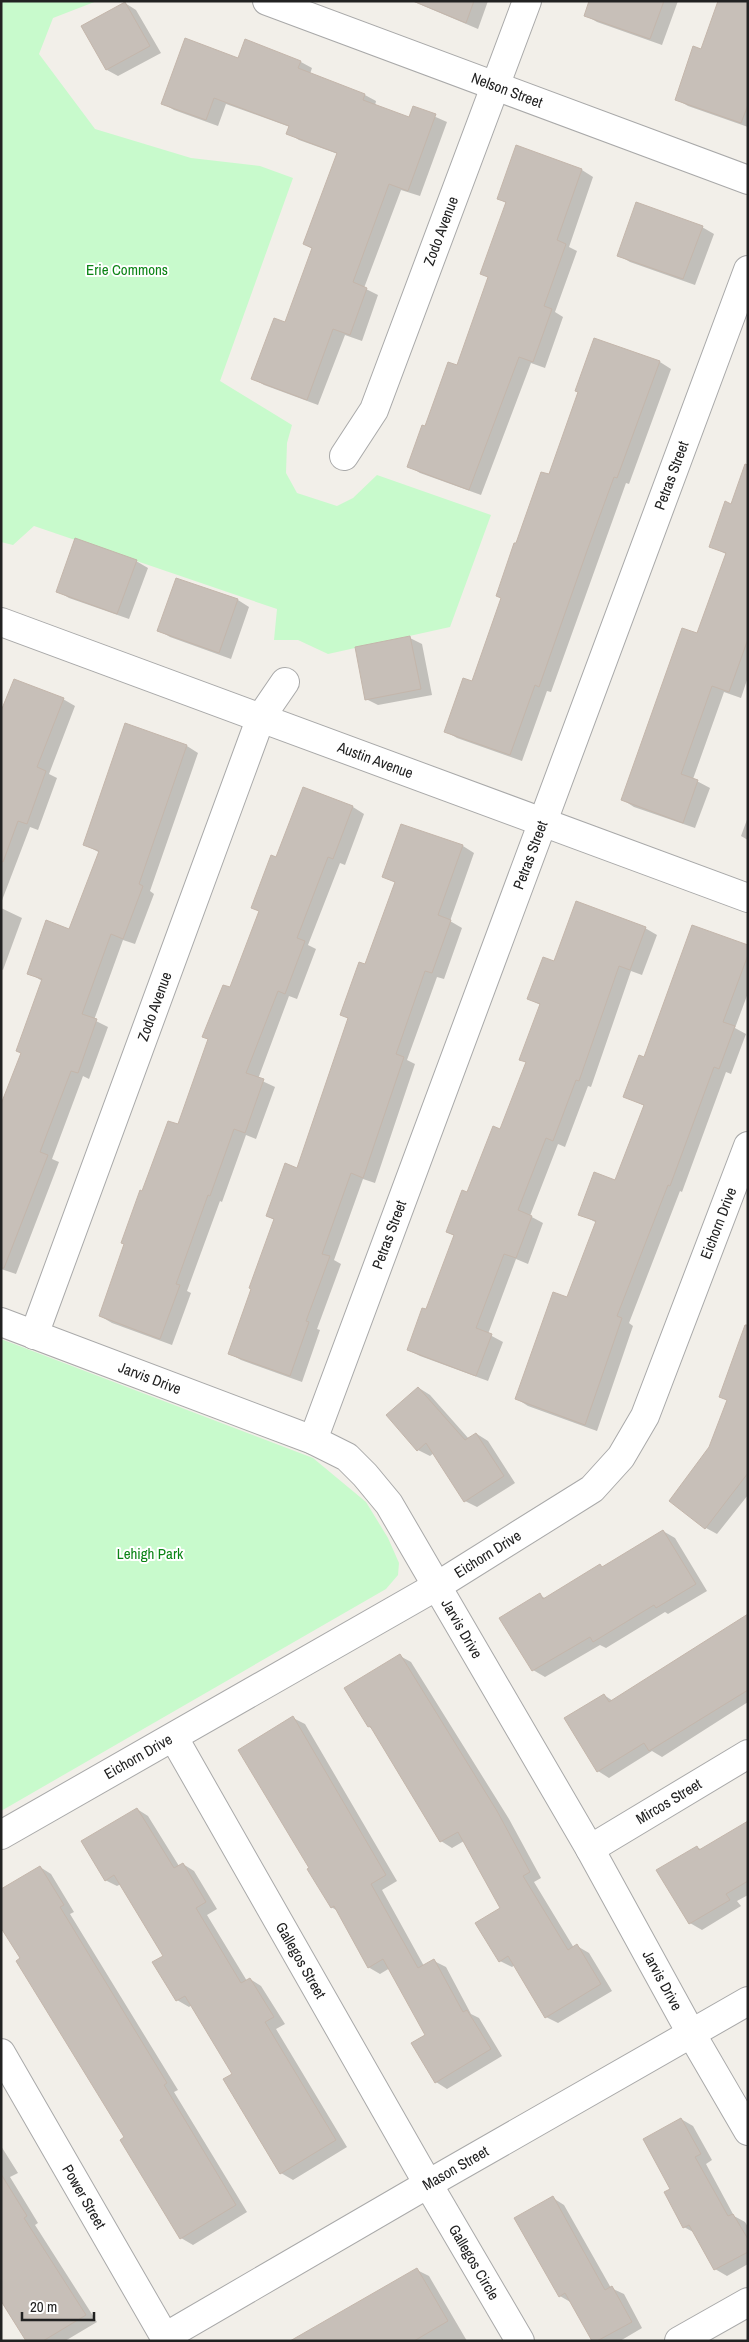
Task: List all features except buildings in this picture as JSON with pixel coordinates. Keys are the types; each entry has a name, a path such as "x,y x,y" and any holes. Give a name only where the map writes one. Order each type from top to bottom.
{"street":[{"name":"Nelson Street","path":"267,1 748,180"},
{"name":"Zodo Avenue","path":"344,456 374,410 527,1"},
{"name":"Petras Street","path":"313,1440 748,270"},
{"name":"Austin Avenue","path":"1,622 543,824 748,898"},
{"name":"Zodo Avenue","path":"34,1335 260,717 286,682"},
{"name":"Eichorn Drive","path":"1,1835 174,1738 437,1586 592,1489 621,1457 645,1416 748,1146"},
{"name":"Jarvis Drive","path":"1,1322 313,1440 347,1457 365,1475 389,1504 437,1586 590,1849 691,2033 748,2131"},
{"name":"Gallegos Street","path":"174,1738 428,2184"},
{"name":"Mircos Street","path":"590,1849 748,1754"},
{"name":"Mason Street","path":"166,2339 428,2184 748,2001"},
{"name":"Power Street","path":"1,2053 166,2339"},
{"name":"Gallegos Circle","path":"428,2184 520,2341"},
{"path":"680,2341 748,2302"}],"green space":[{"name":"Erie Commons","path":"1,1 97,1 53,18 39,54 95,129 191,158 260,166 293,178 220,381 292,425 287,443 286,473 297,493 337,506 353,498 377,475 491,515 450,627 328,654 298,640 274,640 277,609 34,526 13,545 1,542"},
{"name":"Lehigh Park","path":"1,1339 313,1458 366,1502 388,1538 399,1563 398,1575 386,1589 1,1811"}]}
